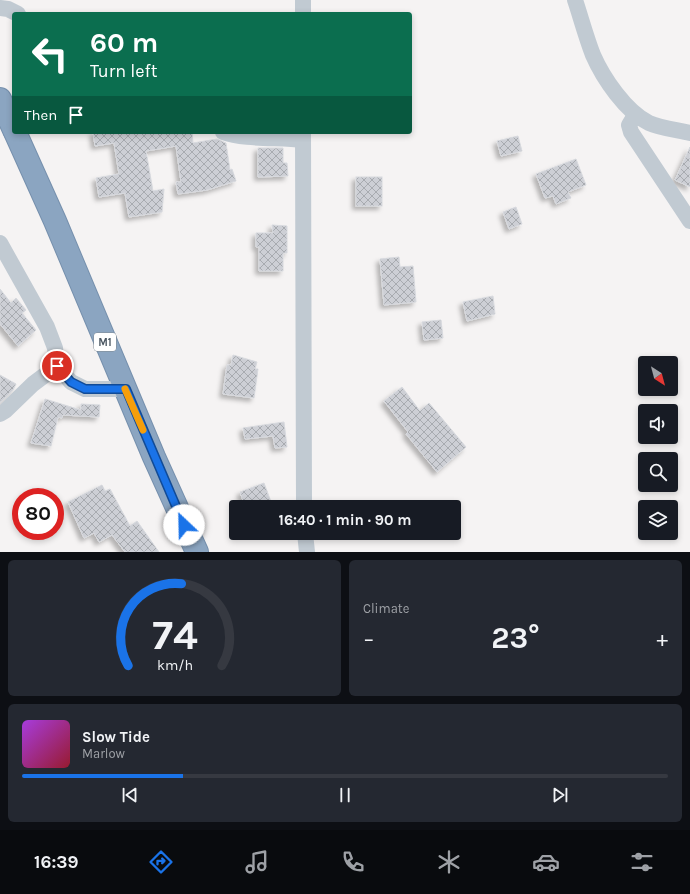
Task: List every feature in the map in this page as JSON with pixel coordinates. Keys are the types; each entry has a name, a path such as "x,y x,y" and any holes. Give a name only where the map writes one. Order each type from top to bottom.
{"highway":[{"name":"M1","path":"0,99 12,125"},
{"name":"M1","path":"16,134 55,222 69,259 197,552"}],"street":[{"path":"303,0 303,12"},
{"path":"575,0 594,56 604,75 624,103 635,115 649,123 690,133"},
{"path":"0,8 8,9 14,12"},
{"path":"635,115 629,125 631,132 690,221"},
{"path":"235,134 254,137 282,138 303,136 304,500"},
{"path":"0,243 47,326 55,348 57,366 71,382 85,389 126,389"},
{"path":"0,414 33,384 57,366"},
{"path":"305,540 306,552"}],"building":[{"path":"93,134 192,134 193,143 217,139 226,143 230,170 232,169 236,181 207,190 178,194 176,182 181,182 176,146 146,151 153,191 164,189 162,212 129,217 125,193 99,197 96,178 119,174 114,143 95,146"},
{"path":"518,136 522,151 501,156 497,141"},
{"path":"690,147 690,187 675,180"},
{"path":"258,148 283,148 283,163 287,163 288,176 258,177"},
{"path":"576,159 586,185 568,192 571,198 556,204 553,196 545,198 536,174"},
{"path":"356,177 382,177 382,206 356,206"},
{"path":"516,207 522,224 509,229 503,212"},
{"path":"272,225 287,226 287,253 283,253 283,271 259,271 259,247 256,247 256,233 273,233"},
{"path":"399,257 400,267 413,266 416,302 384,305 380,259"},
{"path":"0,289 11,303 16,298 26,310 22,313 36,330 18,346 0,324"},
{"path":"493,296 495,314 467,321 463,302"},
{"path":"441,320 443,338 424,340 422,322"},
{"path":"233,355 257,362 255,369 258,369 254,398 223,394 227,365 231,365"},
{"path":"0,375 16,384 13,390 0,403"},
{"path":"402,387 420,411 429,403 466,447 437,472 406,434 408,432 384,401"},
{"path":"45,399 81,410 81,404 100,405 99,417 63,415 62,418 58,417 51,446 31,443"},
{"path":"284,422 287,447 275,448 273,436 245,439 243,428"},
{"path":"264,483 270,500 243,500 240,492"},
{"path":"102,485 105,491 110,489 130,526 137,521 159,552 125,552 112,535 99,542 94,533 84,538 68,502"}],"slow traffic":[{"path":"125,389 143,430"}],"route":[{"path":"57,366 71,382 85,389 126,389 184,525"}]}
